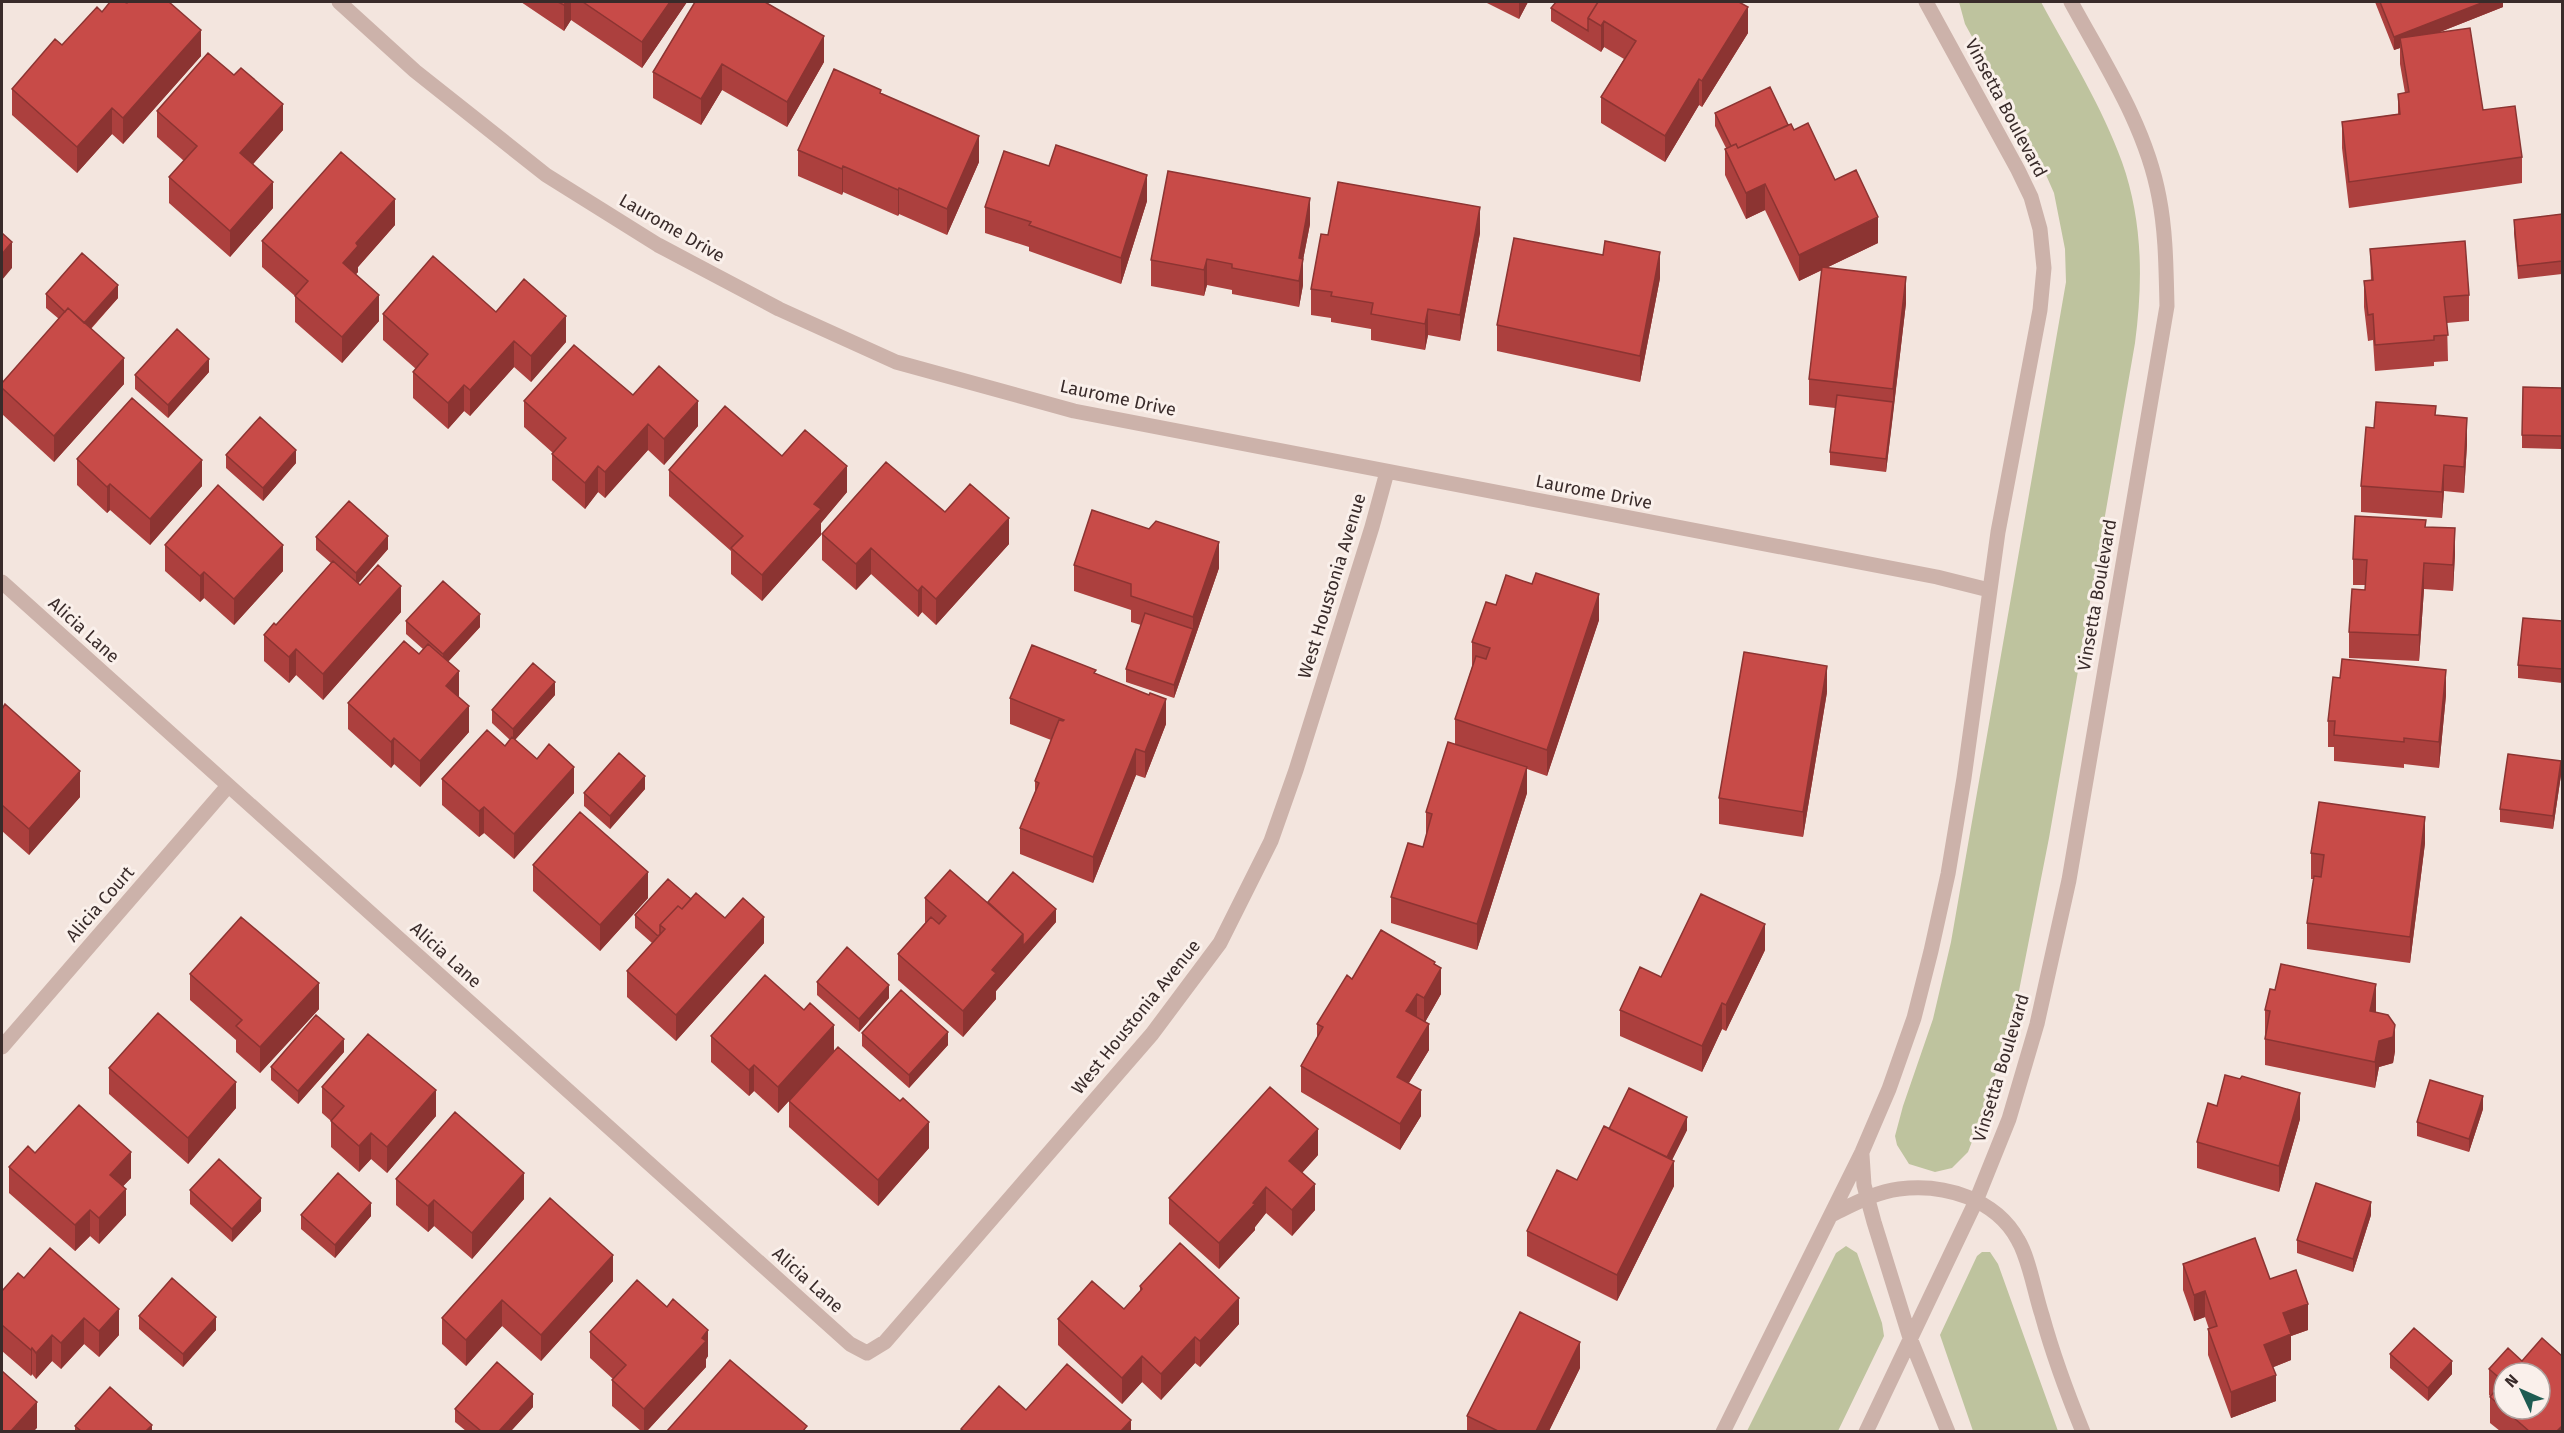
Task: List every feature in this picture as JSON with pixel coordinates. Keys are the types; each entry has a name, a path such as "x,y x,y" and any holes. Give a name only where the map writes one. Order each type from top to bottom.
{"street":[{"name":"Laurome Drive","path":"339,2 415,71 546,175 668,251 779,309 896,362 1074,411 1989,590"},
{"name":"Vinsetta Boulevard","path":"1723,1431 1862,1152 1889,1089 1914,1018 1948,874 1964,778 1989,590 2040,310 2044,268 2041,239 2031,197 2019,170 1926,2"},
{"name":"Vinsetta Boulevard","path":"1866,1431 1976,1201 2009,1119 2037,1024 2068,880 2167,306 2166,255 2159,195 2142,139 2129,109 2071,2"},
{"name":"West Houstonia Avenue","path":"867,1353 885,1342 1152,1034 1220,943 1270,841 1310,726 1387,472"},
{"name":"Alicia Lane","path":"2,582 850,1344 867,1353"},
{"name":"Alicia Court","path":"2,1047 228,786"},
{"name":"Vinsetta Boulevard","path":"1862,1152 1864,1185 1910,1338 1948,1431"},
{"path":"1831,1215 1868,1198 1899,1189 1926,1188 1950,1190 1976,1201 2001,1216 2019,1241 2058,1369 2083,1431"}],"green space":[{"path":"1959,2 2041,2 2095,100 2122,162 2134,207 2140,274 2135,343 2049,838 2017,1001 1988,1100 1968,1152 1952,1168 1935,1172 1909,1164 1897,1145 1895,1136 1933,1019 1951,942 2066,282 2065,249 2054,193 2039,159 1965,24"},
{"path":"1846,1246 1857,1253 1882,1323 1884,1336 1838,1431 1747,1431 1836,1253"},
{"path":"1982,1252 1990,1252 1998,1264 2058,1431 1973,1431 1940,1335 1977,1256"}],"building":[{"path":"110,2 169,2 201,30 123,118 112,108 77,147 12,89 55,39 62,45 97,7 102,12"},
{"path":"583,2 670,2 642,42"},
{"path":"695,2 765,2 824,36 787,102 722,64 701,99 653,72"},
{"path":"1556,2 1598,2 1588,18 1588,31 1551,8"},
{"path":"1598,2 1739,2 1748,7 1702,81 1699,79 1665,136 1601,97 1636,41 1604,21 1601,26 1588,18"},
{"path":"2380,2 2484,2 2394,37"},
{"path":"2470,28 2483,110 2515,106 2522,157 2349,182 2342,122 2400,114 2398,94 2409,92 2400,38"},
{"path":"208,53 234,75 241,68 283,104 240,153 273,182 230,231 169,177 197,146 157,111"},
{"path":"834,69 881,90 880,93 979,136 947,209 899,188 898,190 843,166 842,169 798,150"},
{"path":"1770,87 1788,125 1738,148 1736,144 1731,146 1715,113"},
{"path":"1808,123 1835,180 1856,170 1878,217 1799,255 1765,184 1746,193 1725,149 1736,144 1738,148 1791,124 1794,130"},
{"path":"1056,145 1147,175 1121,258 1029,225 1031,222 985,207 1004,151 1049,166"},
{"path":"341,152 395,199 356,243 358,246 343,263 379,295 342,337 295,296 308,281 262,241"},
{"path":"1168,171 1310,198 1299,258 1303,259 1299,281 1232,268 1232,264 1207,259 1204,270 1151,260"},
{"path":"1338,182 1480,207 1460,315 1428,309 1425,324 1371,314 1373,303 1331,296 1332,292 1311,289 1321,234 1328,235"},
{"path":"2562,214 2562,261 2518,266 2514,220"},
{"path":"2,233 12,242 2,254"},
{"path":"1514,238 1603,255 1605,241 1660,252 1640,356 1497,325"},
{"path":"2465,241 2469,295 2444,297 2448,335 2434,336 2434,340 2375,345 2373,314 2368,315 2364,281 2373,280 2370,249"},
{"path":"82,253 118,285 84,323 68,308 65,312 46,294"},
{"path":"433,256 496,312 524,279 566,316 531,356 514,341 470,390 464,385 448,403 413,372 428,354 383,314"},
{"path":"1822,267 1906,277 1893,389 1809,379"},
{"path":"68,308 124,358 54,436 2,388 2,383"},
{"path":"177,329 209,359 168,405 135,375"},
{"path":"574,345 633,395 659,366 698,401 664,439 648,424 605,472 598,466 585,483 552,454 566,438 524,401"},
{"path":"2523,387 2562,388 2562,436 2522,435"},
{"path":"1837,395 1893,402 1886,459 1830,452"},
{"path":"132,398 202,460 150,519 110,484 107,487 77,459"},
{"path":"2376,402 2436,406 2435,415 2467,418 2464,467 2444,465 2442,492 2361,486 2366,427 2374,428"},
{"path":"725,406 782,456 805,430 847,466 814,504 821,509 762,575 731,548 743,536 669,470"},
{"path":"260,417 296,450 263,488 226,455"},
{"path":"886,462 945,512 970,484 1009,518 936,599 922,586 918,591 871,548 856,564 822,534"},
{"path":"218,485 283,545 234,599 204,572 200,576 165,545"},
{"path":"349,501 388,536 356,573 316,537"},
{"path":"1092,510 1149,529 1156,521 1219,542 1193,617 1131,596 1131,584 1074,565"},
{"path":"2355,516 2426,520 2425,527 2455,528 2453,565 2424,563 2419,635 2349,632 2352,589 2365,590 2367,560 2353,559"},
{"path":"333,561 360,585 378,565 401,586 323,674 296,649 289,657 264,635 274,623 276,625"},
{"path":"1536,573 1599,594 1547,750 1455,719 1476,656 1486,659 1490,648 1472,642 1486,602 1496,605 1506,575 1532,584"},
{"path":"443,581 480,614 443,654 406,621"},
{"path":"1145,613 1193,629 1174,685 1126,669"},
{"path":"2523,618 2562,621 2562,669 2518,665"},
{"path":"404,641 419,654 428,644 459,671 446,686 469,706 420,761 394,738 391,742 348,703"},
{"path":"1032,645 1096,670 1094,673 1149,695 1150,693 1166,699 1145,752 1136,749 1093,857 1020,828 1039,783 1035,781 1059,720 1064,720 1010,698"},
{"path":"1744,652 1827,666 1803,812 1719,798"},
{"path":"2342,659 2446,670 2439,742 2404,738 2404,742 2334,735 2335,721 2328,721 2333,677 2340,678"},
{"path":"533,663 555,682 513,729 492,710"},
{"path":"5,704 80,771 29,829 2,805 2,709"},
{"path":"487,730 505,746 512,737 537,759 549,744 574,767 514,834 484,807 479,811 442,779"},
{"path":"1448,742 1527,767 1477,924 1391,897 1408,843 1423,847 1432,814 1426,812"},
{"path":"619,753 645,776 610,816 584,793"},
{"path":"2508,754 2561,761 2553,816 2500,809"},
{"path":"2319,802 2425,817 2410,937 2307,923 2314,876 2321,877 2324,855 2311,853"},
{"path":"580,812 648,872 600,925 533,865"},
{"path":"950,870 1023,934 992,970 996,973 963,1011 898,954 931,917 939,924 946,916 925,898"},
{"path":"1013,872 1056,909 1023,946 1023,934 988,902"},
{"path":"668,879 691,899 682,909 678,906 660,925 658,936 635,915"},
{"path":"696,893 725,918 743,898 764,917 676,1015 627,971 665,929 660,925 678,906 682,909"},
{"path":"1701,894 1765,924 1726,1005 1722,1003 1702,1046 1620,1010 1640,967 1661,977"},
{"path":"241,917 319,983 260,1047 236,1026 242,1020 190,974"},
{"path":"1381,930 1435,962 1434,964 1441,968 1424,998 1417,994 1406,1011 1429,1024 1397,1077 1421,1090 1400,1124 1301,1066 1323,1027 1317,1024 1347,975 1352,979"},
{"path":"847,947 889,985 859,1019 817,982"},
{"path":"2281,964 2376,984 2370,1011 2388,1015 2395,1025 2393,1037 2379,1041 2375,1062 2265,1039 2270,1011 2265,1010 2270,989 2275,990"},
{"path":"765,975 804,1010 810,1003 834,1025 778,1087 754,1065 749,1070 711,1036"},
{"path":"901,990 948,1032 909,1075 862,1033"},
{"path":"158,1013 236,1082 188,1138 109,1068"},
{"path":"316,1015 344,1039 298,1091 271,1067"},
{"path":"368,1034 436,1090 387,1147 371,1133 359,1146 331,1121 344,1106 322,1087"},
{"path":"838,1047 900,1101 903,1098 929,1122 878,1180 789,1101"},
{"path":"2225,1075 2240,1079 2242,1076 2300,1093 2279,1166 2197,1142 2208,1103 2217,1106"},
{"path":"2430,1080 2483,1096 2469,1139 2417,1122"},
{"path":"1270,1087 1318,1129 1289,1161 1315,1184 1292,1210 1266,1187 1253,1203 1255,1204 1219,1243 1169,1198"},
{"path":"1629,1088 1687,1117 1667,1157 1609,1129"},
{"path":"79,1105 131,1152 110,1175 126,1189 99,1218 90,1210 75,1225 9,1167 28,1146 35,1153"},
{"path":"455,1112 524,1173 472,1233 434,1200 428,1206 396,1179"},
{"path":"1604,1126 1674,1161 1617,1275 1527,1231 1557,1170 1577,1180"},
{"path":"219,1159 261,1198 232,1229 190,1190"},
{"path":"338,1173 371,1203 335,1245 301,1215"},
{"path":"2316,1183 2371,1202 2353,1259 2297,1240"},
{"path":"550,1198 613,1255 541,1335 502,1300 466,1340 442,1318"},
{"path":"2255,1238 2270,1279 2296,1270 2308,1304 2283,1313 2291,1334 2264,1345 2276,1375 2231,1392 2208,1329 2217,1326 2205,1291 2194,1295 2183,1264"},
{"path":"1180,1243 1239,1298 1200,1341 1195,1337 1161,1374 1142,1356 1122,1378 1058,1319 1092,1281 1124,1309 1142,1289 1140,1286"},
{"path":"50,1248 119,1309 99,1331 84,1318 61,1343 52,1335 36,1353 2,1325 2,1291 18,1273 24,1278"},
{"path":"172,1278 216,1317 183,1354 139,1316"},
{"path":"637,1280 667,1307 673,1299 708,1330 702,1338 706,1341 644,1409 612,1380 626,1365 590,1332"},
{"path":"1520,1312 1580,1342 1536,1431 1498,1431 1467,1416"},
{"path":"2414,1328 2452,1361 2428,1388 2390,1354"},
{"path":"2542,1338 2562,1356 2562,1426 2557,1431 2529,1431 2518,1421 2552,1421 2552,1361 2522,1361"},
{"path":"2508,1348 2522,1361 2496,1361"},
{"path":"730,1360 807,1426 803,1431 667,1431"},
{"path":"497,1362 533,1394 499,1431 481,1431 455,1409"},
{"path":"1067,1364 1131,1420 1121,1431 964,1431 961,1429 999,1386 1026,1410"},
{"path":"2,1371 37,1402 11,1431 2,1431"},
{"path":"110,1387 152,1425 146,1431 81,1431 75,1426"}]}
